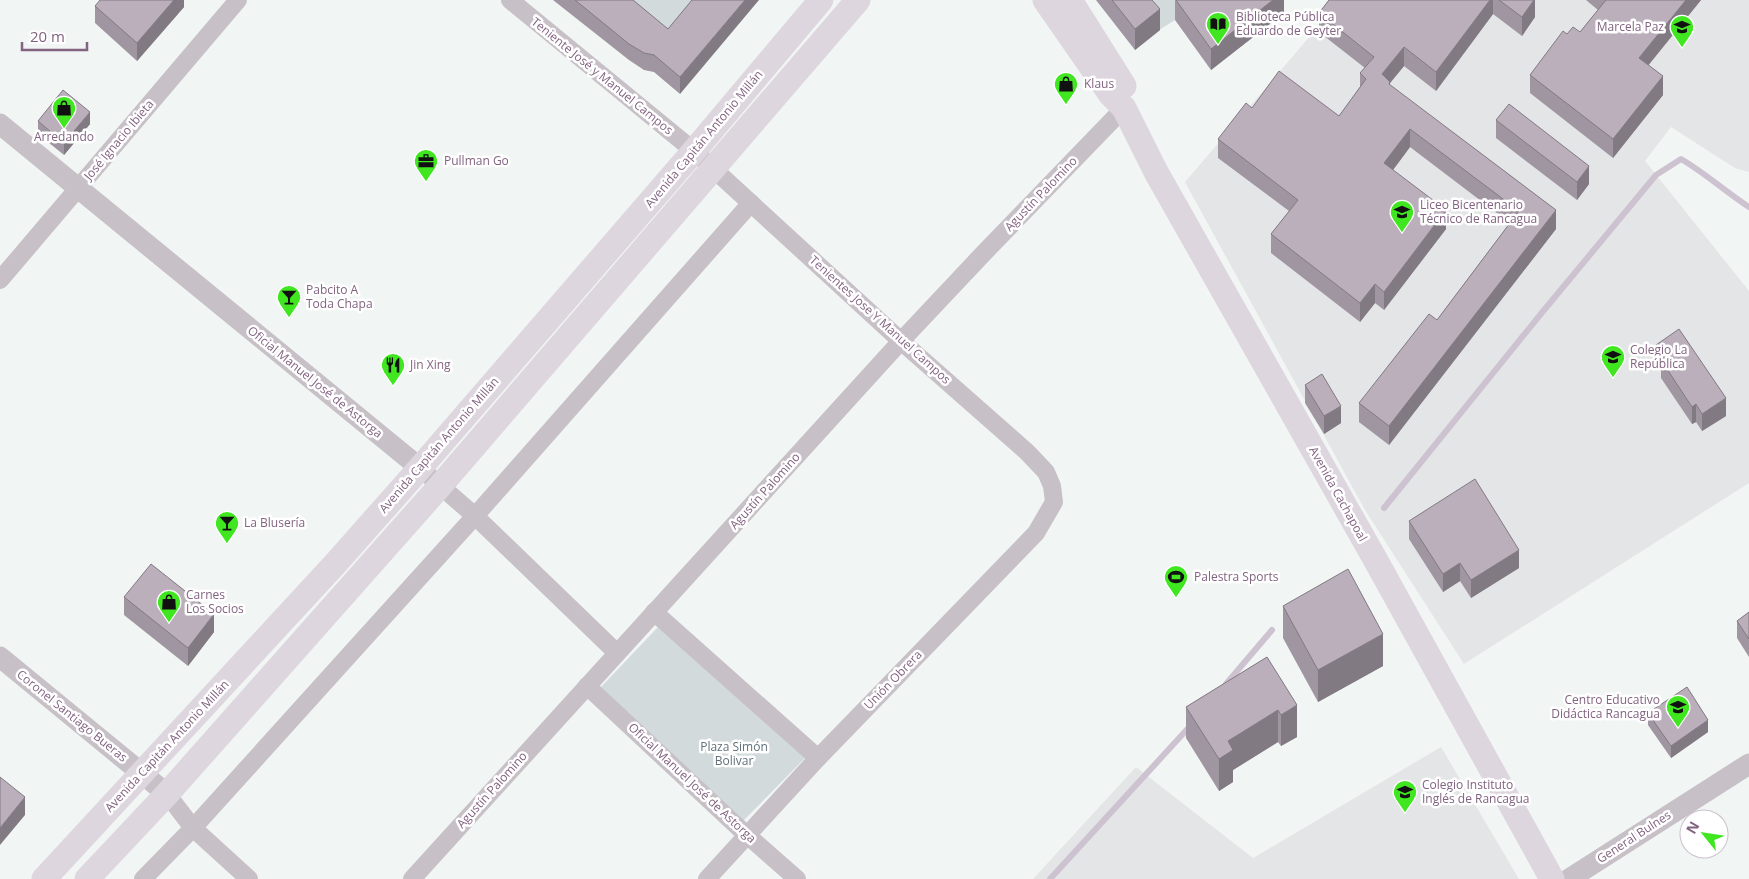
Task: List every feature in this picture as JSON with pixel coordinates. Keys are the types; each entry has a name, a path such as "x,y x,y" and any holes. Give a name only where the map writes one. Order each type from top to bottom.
{"main road":[{"name":"Avenida Capitán Antonio Millán","path":"44,879 335,564 420,468 694,151 821,0"},
{"name":"Avenida Capitán Antonio Millán","path":"87,879 167,794 440,486 858,0"},
{"name":"Avenida Cachapoal","path":"1045,0 1110,95 1124,108 1161,180 1375,559 1552,879"},
{"name":"Avenida Cachapoal","path":"1070,0 1125,88 1124,108"}],"street":[{"name":"José Ignacio Ibieta","path":"0,280 238,0"},
{"name":"Teniente José y Manuel Campos","path":"510,0 713,168"},
{"name":"Agustín Palomino","path":"412,879 901,341 1124,108"},
{"name":"Oficial Manuel José de Astorga","path":"0,124 420,468 475,516 617,653"},
{"name":"Tenientes Jose Y Manuel Campos","path":"713,168 901,341 1027,452 1046,472"},
{"path":"143,879 193,828 475,516 751,203"},
{"name":"Unión Obrera","path":"707,879 818,758 1036,532 1054,502 1052,486 1046,472"},
{"path":"654,612 818,758"},
{"name":"Coronel Santiago Bueras","path":"0,657 167,794 193,828 250,879"},
{"name":"Oficial Manuel José de Astorga","path":"587,686 797,879"},
{"name":"General Bulnes","path":"1569,879 1749,764"}],"shaded area":[{"path":"1341,0 1749,0 1749,172 1735,168 1671,127 1645,161 1749,291 1749,483 1464,664 1365,510 1185,182"},
{"name":"Colegio Instituto Inglés de Rancagua","path":"1441,747 1519,879 1033,879 1136,767 1253,858"}],"green space":[{"path":"622,0 704,0 670,40"},
{"path":"1135,0 1201,0 1159,30"},
{"name":"Plaza Simón Bolivar","path":"659,626 805,758 741,823 601,687"}],"building":[{"path":"100,0 174,0 137,43 95,6"},
{"path":"575,0 633,0 668,29 692,0 745,0 680,77 654,55 644,53 629,44"},
{"path":"1112,0 1152,0 1160,9 1135,29"},
{"path":"1176,0 1273,0 1211,49"},
{"path":"1329,0 1490,0 1436,72 1404,47 1382,74 1390,82 1389,84 1556,210 1389,426 1359,403 1429,314 1437,320 1519,211 1410,129 1384,163 1446,210 1384,292 1375,284 1360,303 1271,234 1298,200 1218,139 1246,103 1252,108 1279,71 1339,116 1366,79 1360,73 1374,57 1319,13"},
{"path":"1499,0 1534,0 1522,17"},
{"path":"1606,0 1686,0 1639,58 1663,76 1613,139 1530,75 1563,31 1567,34 1573,27 1580,32"},
{"path":"63,90 90,112 64,143 38,121"},
{"path":"1509,104 1589,166 1577,182 1496,120"},
{"path":"1679,329 1726,398 1702,414 1696,404 1692,407 1661,360 1664,358 1656,345"},
{"path":"1322,374 1341,406 1324,416 1305,385"},
{"path":"1475,479 1519,550 1471,580 1460,563 1443,574 1409,521"},
{"path":"151,564 214,614 188,648 124,597"},
{"path":"1348,569 1383,634 1318,670 1283,606"},
{"path":"1749,612 1749,639 1737,621"},
{"path":"1267,657 1297,705 1281,715 1278,710 1228,741 1233,750 1219,759 1186,707"},
{"name":"Centro Educativo Didáctica Rancagua","path":"1687,687 1708,720 1671,746 1648,713"},
{"path":"0,777 25,797 0,828"}],"waterway":[{"path":"1384,508 1656,175 1681,159 1749,207"},
{"path":"1226,684 1272,630"},
{"path":"1050,879 1192,724"}],"place":[{"name":"Biblioteca Pública Eduardo de Geyter","path":"1218,45"},
{"name":"Marcela Paz","path":"1682,48"},
{"name":"Klaus","path":"1066,105"},
{"name":"Arredando","path":"64,129"},
{"name":"Pullman Go","path":"426,182"},
{"name":"Liceo Bicentenario Técnico de Rancagua","path":"1402,233"},
{"name":"Pabcito A Toda Chapa","path":"289,318"},
{"name":"Colegio La República","path":"1613,378"},
{"name":"Jin Xing","path":"393,386"},
{"name":"La Blusería","path":"227,544"},
{"name":"Palestra Sports","path":"1176,598"},
{"name":"Carnes Los Socios","path":"169,623"},
{"name":"Centro Educativo Didáctica Rancagua","path":"1678,728"},
{"name":"Colegio Instituto Inglés de Rancagua","path":"1405,813"}]}
